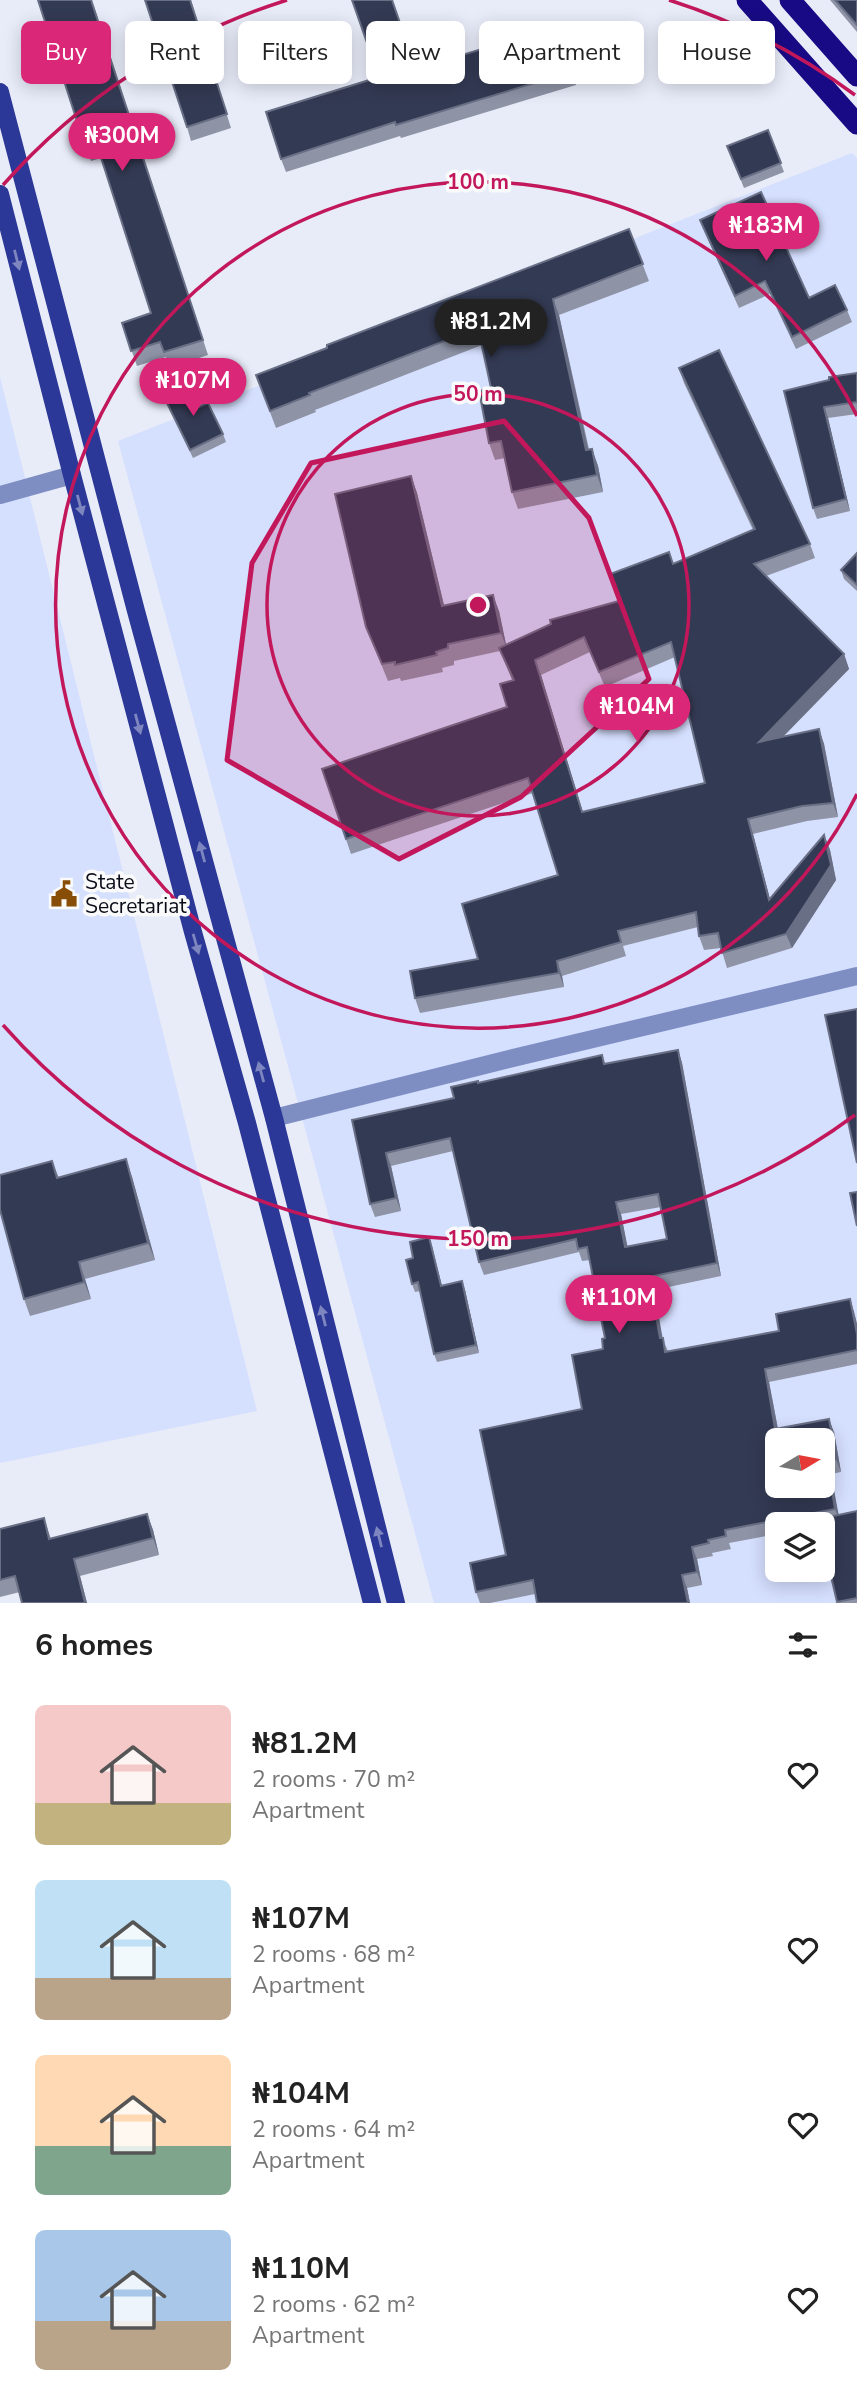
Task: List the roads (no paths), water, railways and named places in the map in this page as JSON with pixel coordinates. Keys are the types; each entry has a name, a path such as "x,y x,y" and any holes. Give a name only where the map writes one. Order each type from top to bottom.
{"highway":[{"path":"747,0 857,124"},
{"path":"790,0 857,76"}],"main road":[{"path":"0,92 136,611 274,1118 396,1603"},
{"path":"0,194 72,475 193,932 247,1124 372,1603"}],"street":[{"path":"0,495 72,475"},
{"path":"274,1118 857,976"}],"place":[{"name":"State Secretariat","path":"64,894"}]}
